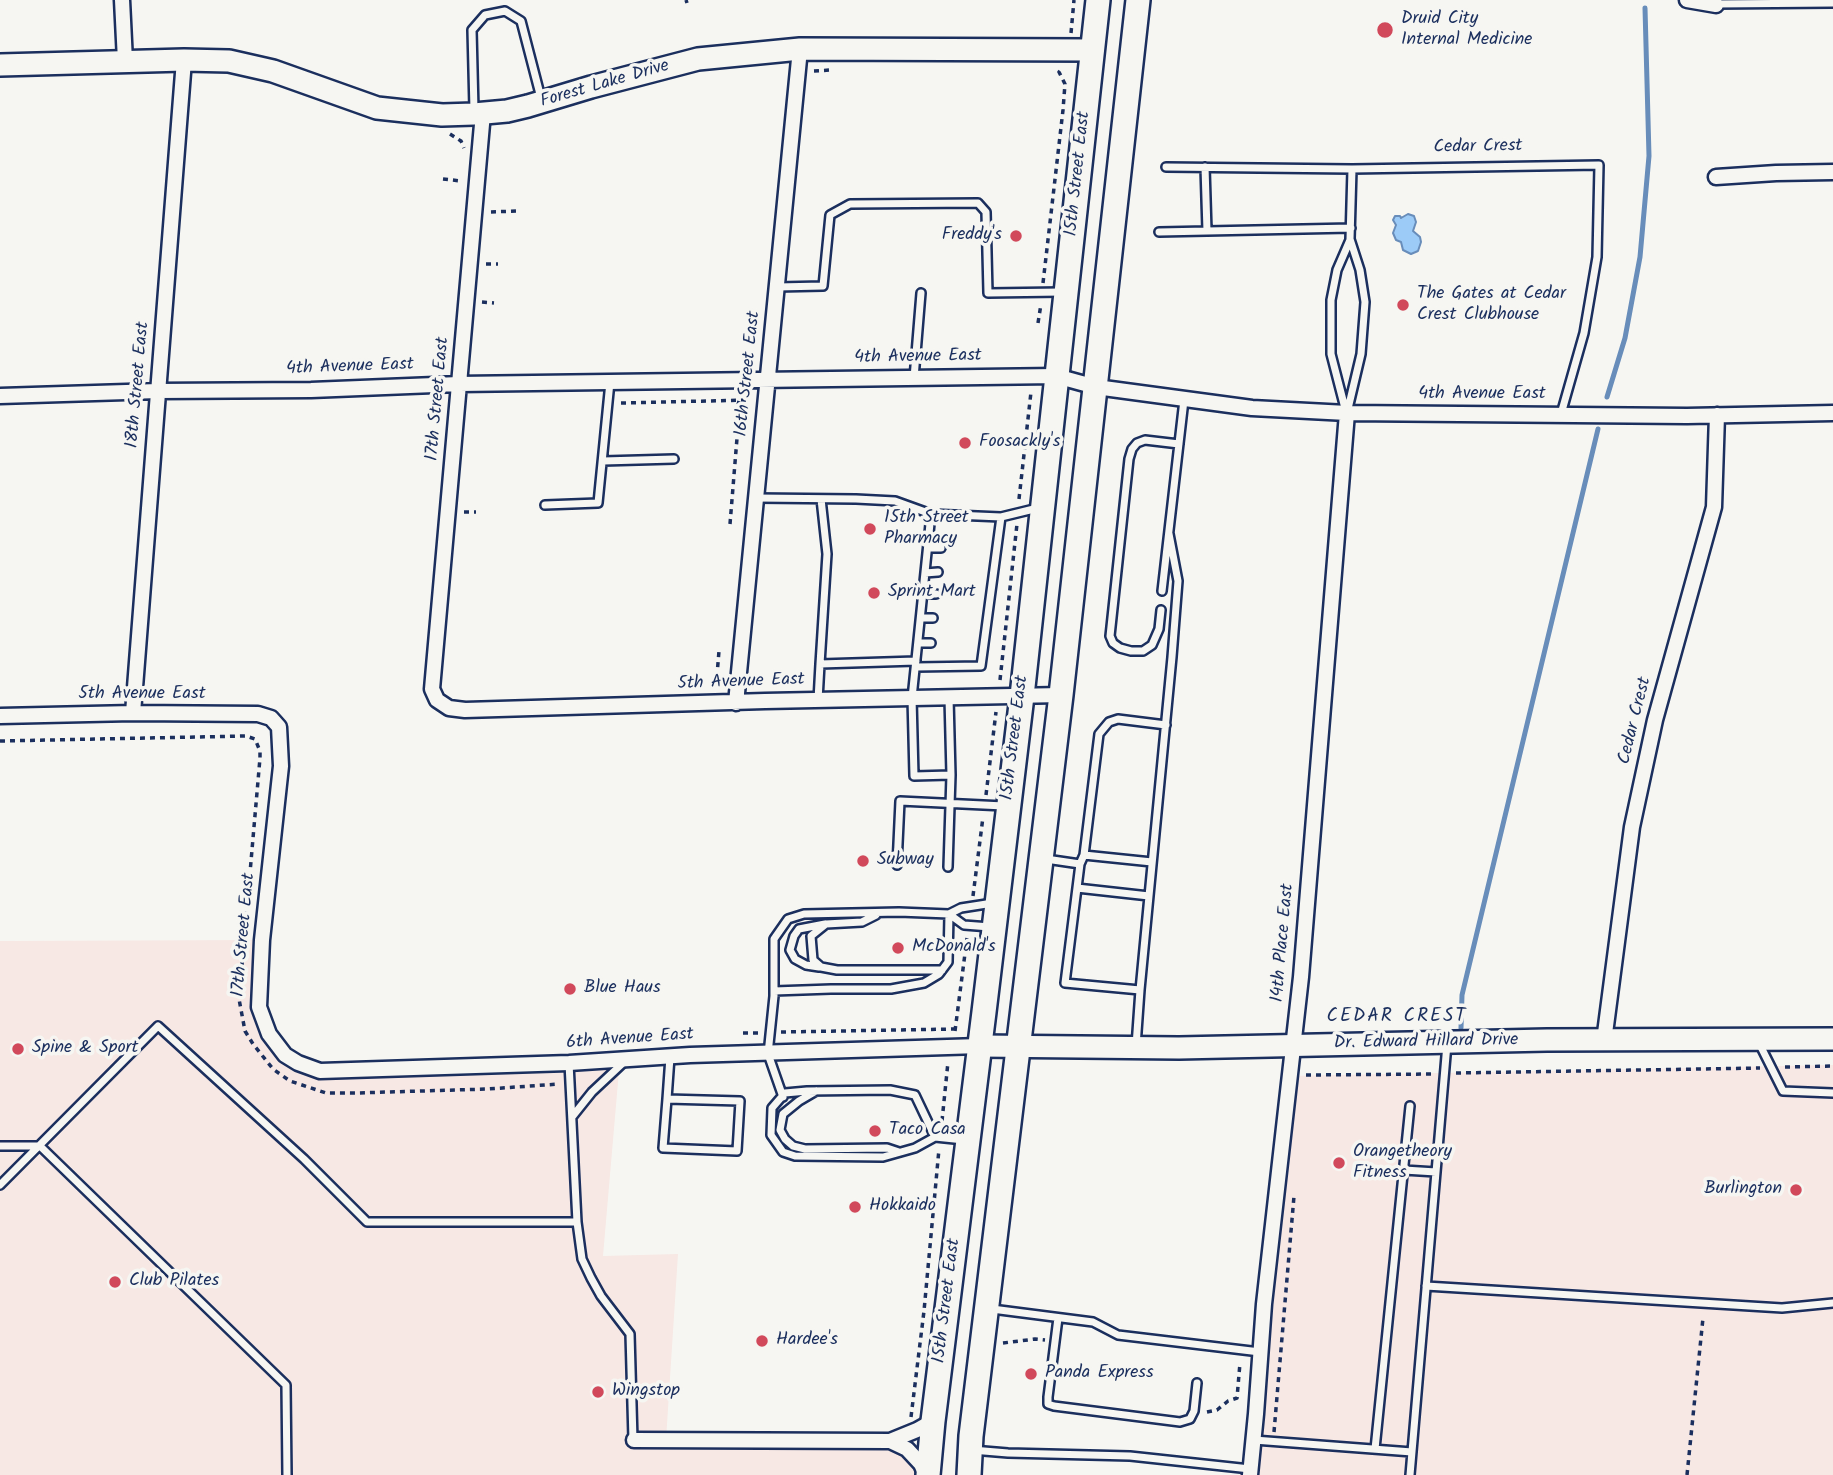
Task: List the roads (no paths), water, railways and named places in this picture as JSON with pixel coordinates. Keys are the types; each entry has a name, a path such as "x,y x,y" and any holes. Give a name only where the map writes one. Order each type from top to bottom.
{"main road":[{"name":"15th Street East","path":"927,1475 1022,696 1098,0"},
{"path":"969,1475 1061,695 1138,0"},
{"path":"1093,50 1133,49"}],"street":[{"path":"122,0 125,61"},
{"path":"1687,0 1715,2"},
{"name":"Forest Lake Drive","path":"0,65 229,61 273,71 376,108 442,115 507,111 698,59 800,49 1093,50"},
{"name":"16th Street East","path":"736,703 800,49"},
{"name":"18th Street East","path":"133,713 184,60"},
{"name":"17th Street East","path":"432,689 479,114"},
{"path":"1716,177 1833,172"},
{"name":"4th Avenue East","path":"0,396 311,390 459,384 1056,376 1096,387 1252,408 1347,413 1833,413"},
{"name":"14th Place East","path":"1250,1472 1264,1304 1303,949 1347,413"},
{"name":"Cedar Crest","path":"1604,1041 1632,827 1655,720 1714,506 1717,415"},
{"name":"5th Avenue East","path":"432,689 437,700 449,708 465,710 1061,695"},
{"name":"5th Avenue East","path":"0,716 258,714 271,718 279,727"},
{"name":"17th Street East","path":"279,727 281,766 264,924 259,1007 269,1034 285,1055"},
{"name":"Dr. Edward Hillard Drive","path":"981,1036 1019,1047 1136,1048 1547,1040 1833,1039"},
{"name":"6th Avenue East","path":"285,1055 320,1071 949,1047 981,1036"},
{"path":"890,1441 933,1421"},
{"path":"634,1440 890,1441 907,1449 927,1475"}],"lane":[{"path":"1715,2 1833,2"},
{"path":"479,114 472,30 485,15 505,11 521,21 542,102"},
{"name":"Cedar Crest","path":"1352,169 1599,165 1597,257 1584,333 1561,415"},
{"path":"1166,167 1352,169 1350,239 1337,270 1331,300 1331,354 1347,413"},
{"path":"1205,167 1206,231"},
{"path":"777,287 823,286 830,215 850,204 978,203 986,212 988,293 1066,292"},
{"path":"1160,232 1351,228"},
{"path":"1347,413 1361,355 1365,302 1360,270 1350,239"},
{"path":"914,378 921,293"},
{"path":"545,505 598,503 610,382"},
{"path":"1163,591 1184,399"},
{"path":"1161,610 1152,645 1143,651 1131,651 1113,643 1110,636 1132,449 1145,440 1179,444"},
{"path":"603,461 674,458"},
{"path":"756,498 895,501 931,514 1001,517 1042,507"},
{"path":"818,700 827,554 821,499"},
{"path":"931,514 912,698 914,776 951,775"},
{"path":"820,664 981,666 980,643 986,594 994,571 1001,517"},
{"path":"1136,1048 1178,581 1169,534"},
{"path":"988,547 997,547"},
{"path":"928,548 941,548"},
{"path":"985,571 994,571"},
{"path":"925,573 938,572"},
{"path":"923,594 936,594"},
{"path":"921,618 933,618"},
{"path":"918,643 931,643"},
{"path":"948,867 951,804 949,697"},
{"path":"1140,990 1065,983 1099,734 1109,722 1118,719 1166,725"},
{"path":"897,865 900,801 1009,806"},
{"path":"1083,855 1152,862"},
{"path":"1041,858 1080,864"},
{"path":"1077,888 1149,896"},
{"path":"783,1097 768,1054 774,991 774,939 788,919 804,914 949,914 961,908 997,902"},
{"path":"880,913 862,922 800,929 794,936 790,950 795,960 806,965 837,970 942,970"},
{"path":"949,914 964,925 994,927"},
{"path":"774,991 891,989 924,983 939,974 948,962 949,914"},
{"path":"821,967 813,960 811,936 826,924"},
{"path":"0,1185 158,1026 304,1159 367,1222 577,1222"},
{"path":"1758,1040 1783,1091 1833,1093"},
{"path":"1410,1475 1447,1043"},
{"path":"667,1099 740,1101 737,1151 663,1148 670,1056"},
{"path":"572,1117 592,1091 627,1059"},
{"path":"569,1063 577,1222 582,1259 591,1278 630,1334 634,1440"},
{"path":"935,1137 915,1095 890,1090 785,1093 772,1108 771,1135 783,1152 795,1156 883,1157 915,1148 935,1137 968,1140"},
{"path":"816,1091 783,1114 780,1130 793,1146 804,1149 887,1148 900,1152"},
{"path":"1375,1449 1410,1106"},
{"path":"0,1146 40,1146 286,1385 287,1475"},
{"path":"1404,1170 1436,1172"},
{"path":"1426,1286 1782,1308 1833,1303"},
{"path":"987,1308 1093,1322 1118,1335 1261,1352"},
{"path":"1058,1318 1048,1404 1180,1422 1190,1419 1194,1411 1197,1383"},
{"path":"1254,1440 1412,1452"},
{"path":"970,1450 1130,1456 1250,1472"}],"water":[{"path":"1408,214 1414,216 1416,222 1413,231 1420,237 1421,242 1418,251 1411,254 1403,250 1401,242 1396,240 1393,233 1395,216 1401,218"}],"waterway":[{"path":"1607,397 1625,338 1640,257 1649,156 1645,8"},
{"path":"1461,1028 1462,995 1598,429"}],"place":[{"name":"Druid City Internal Medicine","path":"1385,30"},
{"name":"Freddy's","path":"1016,236"},
{"name":"The Gates at Cedar Crest Clubhouse","path":"1403,305"},
{"name":"Foosackly's","path":"965,443"},
{"name":"15th Street Pharmacy","path":"870,529"},
{"name":"Sprint Mart","path":"874,593"},
{"name":"Subway","path":"863,861"},
{"name":"McDonald's","path":"898,948"},
{"name":"Blue Haus","path":"570,989"},
{"name":"Spine & Sport","path":"18,1049"},
{"name":"Taco Casa","path":"875,1131"},
{"name":"Orangetheory Fitness","path":"1339,1163"},
{"name":"Burlington","path":"1796,1190"},
{"name":"Hokkaido","path":"855,1207"},
{"name":"Club Pilates","path":"115,1282"},
{"name":"Hardee's","path":"762,1341"},
{"name":"Panda Express","path":"1031,1374"},
{"name":"Wingstop","path":"598,1392"}],"district":[{"name":"CEDAR CREST","path":"1397,1018"}]}
